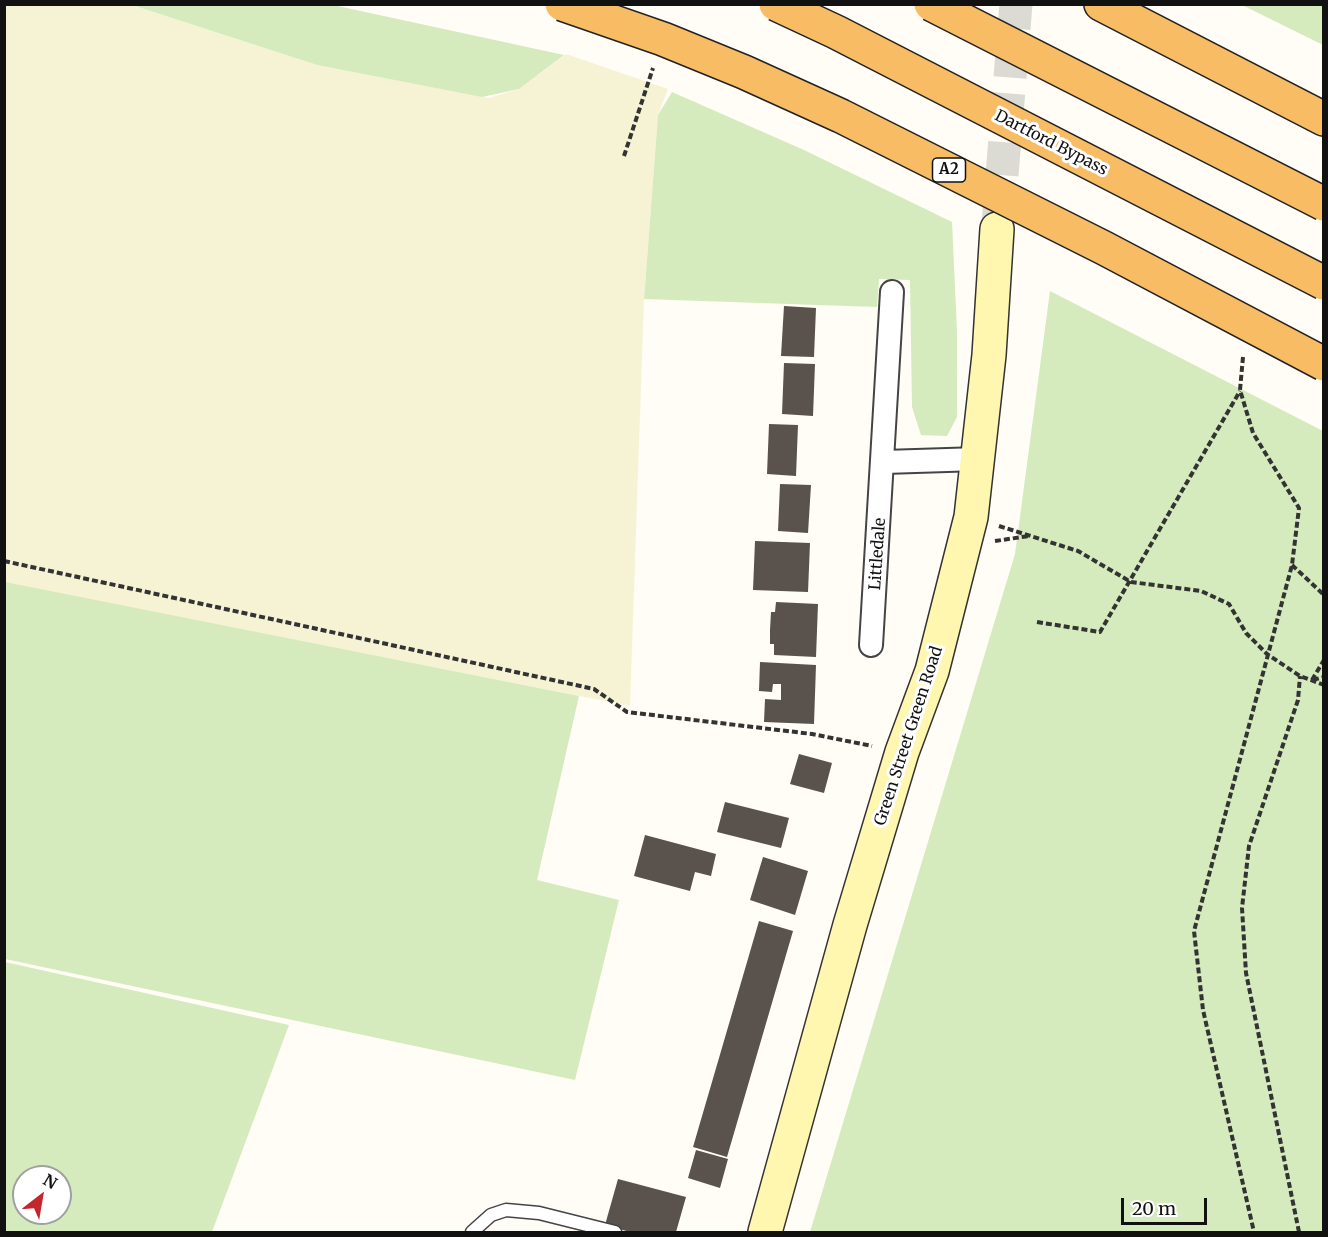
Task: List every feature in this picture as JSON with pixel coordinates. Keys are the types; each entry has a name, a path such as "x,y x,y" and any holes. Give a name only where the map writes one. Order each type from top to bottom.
{"highway":[{"name":"A2","path":"562,4 663,39 744,72 841,116 1104,248 1323,364"},
{"name":"Dartford Bypass","path":"776,4 836,32 1323,283"},
{"path":"931,4 1323,204"},
{"path":"1101,4 1323,119"}],"main road":[{"name":"Green Street Green Road","path":"765,1233 825,1010 902,752 932,671 971,517 979,459 997,229"}],"street":[{"name":"Littledale","path":"871,645 884,462 892,292"},
{"path":"884,462 979,459"}],"lane":[{"path":"472,1233 491,1215 506,1210 548,1215 615,1233"}],"path":[{"path":"624,156 653,67"},
{"path":"1243,357 1240,390 1253,433 1299,508 1292,565 1194,930 1203,1010 1254,1233"},
{"path":"1037,622 1100,632 1196,470 1240,390"},
{"path":"971,517 1078,551 1131,582 1201,591 1229,604 1246,633 1267,654 1300,676 1323,685"},
{"path":"4,561 594,689 627,712 812,734 902,752"},
{"path":"1292,565 1323,595"},
{"path":"1312,680 1323,660"},
{"path":"1299,1233 1246,973 1242,908 1249,846 1298,700 1300,676"},
{"path":"1312,680 1323,677"}],"shaded area":[{"path":"4,5 132,5 317,65 489,98 519,89 566,54 668,89 658,115 644,299 630,706 5,583"}],"green space":[{"path":"132,5 333,5 564,55 519,89 482,97 317,65"},
{"path":"1242,5 1323,5 1323,45"},
{"path":"672,92 804,150 952,222 957,332 957,417 947,436 921,435 912,407 910,280 879,279 877,307 644,299 658,115"},
{"path":"1050,291 1323,431 1323,1232 810,1232 1015,554"},
{"path":"5,582 579,696 537,880 619,900 575,1080 5,959"},
{"path":"5,962 289,1025 212,1232 5,1232"}],"building":[{"path":"784,306 816,308 814,357 781,356"},
{"path":"784,363 815,364 813,416 782,414"},
{"path":"769,424 798,425 796,476 767,474"},
{"path":"780,484 811,485 808,533 778,531"},
{"path":"755,541 810,543 808,592 753,590"},
{"path":"776,602 818,604 816,657 774,655 774,644 770,644 770,630 771,612 775,612"},
{"path":"760,662 816,665 814,724 764,722 765,699 781,700 781,684 773,684 772,692 759,691"},
{"path":"799,754 832,763 824,793 790,784"},
{"path":"725,802 789,818 781,848 717,832"},
{"path":"645,835 716,854 711,876 695,872 690,891 634,876"},
{"path":"763,857 808,871 795,915 750,900"},
{"path":"759,921 793,931 727,1157 693,1147"},
{"path":"696,1150 728,1159 720,1188 688,1178"},
{"path":"618,1179 686,1197 676,1232 630,1232 605,1225"}],"tunnel":[{"path":"998,224 1016,4"}]}
